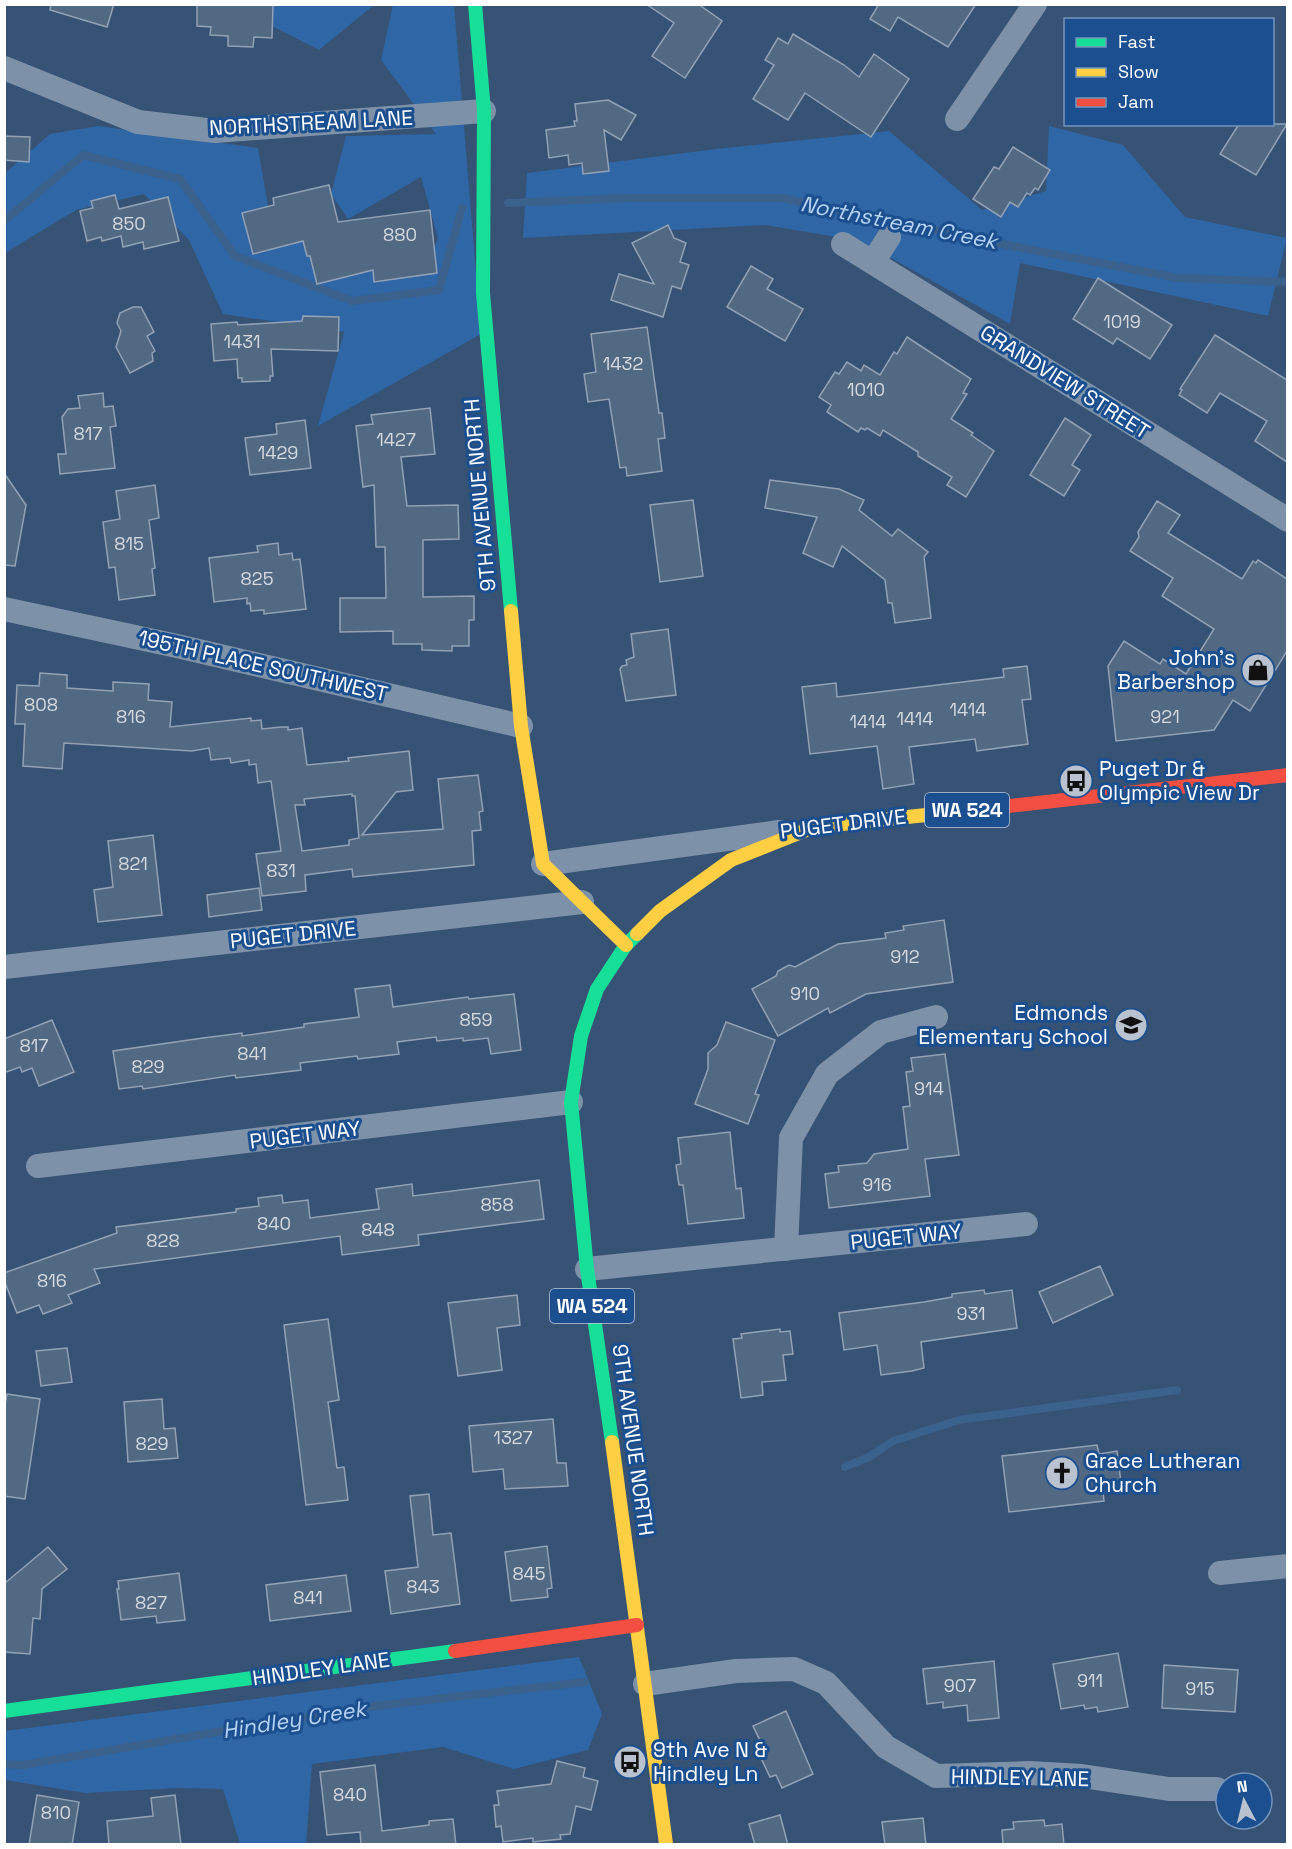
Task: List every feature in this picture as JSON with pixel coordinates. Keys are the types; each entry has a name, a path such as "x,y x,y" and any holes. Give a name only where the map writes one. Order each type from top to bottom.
{"main road":[{"name":"9TH AVENUE NORTH","path":"475,4 484,111 483,293 521,726 543,864"},
{"name":"PUGET DRIVE","path":"814,827 1287,775"},
{"name":"9TH AVENUE NORTH","path":"666,1845 587,1269 571,1102 581,1036 594,998 626,945 660,911 731,860 814,827"},
{"path":"543,864 626,945"},
{"name":"HINDLEY LANE","path":"4,1711 246,1680 637,1625"}],"street":[{"path":"957,119 1035,4"},
{"name":"NORTHSTREAM LANE","path":"4,68 138,122 215,131 484,111"},
{"path":"873,262 889,237"},
{"name":"GRANDVIEW STREET","path":"843,244 1287,520"},
{"name":"195TH PLACE SOUTHWEST","path":"4,609 177,646 521,726"},
{"name":"PUGET DRIVE","path":"543,864 814,827"},
{"name":"PUGET DRIVE","path":"4,967 582,902"},
{"path":"786,1250 791,1138 827,1074 881,1032 936,1017"},
{"name":"PUGET WAY","path":"38,1166 571,1102"},
{"name":"PUGET WAY","path":"587,1269 1026,1224"},
{"path":"1220,1573 1287,1566"},
{"name":"HINDLEY LANE","path":"645,1683 736,1671 794,1669 826,1683 886,1747 936,1776 1030,1773 1083,1776 1169,1789 1214,1789"}],"shaded area":[{"path":"240,5 374,5 319,50 266,23"},
{"path":"393,5 454,5 481,334 318,426 344,332 223,314 189,240 144,194 76,210 5,253 5,173 50,134 98,126 258,148 272,228 345,260 427,269 438,238 421,177 348,219 331,194 346,136 436,134 381,60"},
{"path":"1049,126 1123,145 1185,217 1287,238 1268,316 1020,263 1010,324 860,241 765,225 523,238 527,173 716,149 889,131 982,210 1046,191"},
{"path":"579,1657 602,1714 588,1750 514,1769 443,1747 312,1764 306,1844 240,1844 223,1789 179,1788 85,1793 5,1780 5,1731"}],"building":[{"path":"51,4 114,4 107,27 50,10"},
{"path":"197,4 273,4 272,38 254,37 253,47 228,46 228,36 210,35 211,27 197,26"},
{"path":"646,4 698,4 722,21 685,78 652,56 674,23"},
{"path":"879,4 976,4 948,47 898,17 890,31 870,19"},
{"path":"793,34 844,65 859,77 874,54 909,79 871,137 805,93 788,120 753,99 774,65 765,60 778,38 788,44"},
{"path":"608,100 636,115 621,140 604,130 609,171 583,174 582,163 569,165 568,155 549,158 546,130 575,126 574,121 577,121 575,104"},
{"path":"1287,124 1256,175 1220,154 1238,126"},
{"path":"4,136 30,137 29,162 4,160"},
{"path":"1013,147 1050,170 1038,190 1035,188 1030,195 1027,193 1018,207 1010,202 1001,217 973,199 994,167 999,169"},
{"path":"329,185 338,222 430,210 437,273 374,282 373,270 317,284 310,256 307,256 303,241 253,254 242,213 274,205 273,198"},
{"path":"115,195 119,209 168,197 179,241 144,249 143,242 123,247 121,236 102,241 101,237 87,241 80,211 93,208 91,201"},
{"path":"668,225 674,238 686,243 680,262 689,265 681,289 672,286 663,317 611,300 619,274 654,284 632,243"},
{"path":"751,266 773,279 767,289 803,309 785,341 727,307"},
{"path":"1098,278 1172,325 1150,359 1117,338 1113,344 1073,319"},
{"path":"133,307 141,307 154,332 147,336 155,351 152,353 153,361 130,373 116,347 121,331 117,323 120,313"},
{"path":"303,316 339,317 338,351 271,349 273,376 270,376 270,381 242,382 242,378 238,378 237,359 214,361 211,324 237,322 238,325 302,321"},
{"path":"647,327 659,413 662,413 665,438 658,439 662,471 627,476 626,467 620,468 609,399 588,402 584,374 596,372 591,334"},
{"path":"1215,335 1287,380 1287,462 1255,441 1267,421 1220,393 1207,413 1179,395 1182,390 1180,389"},
{"path":"907,337 971,379 963,393 967,394 951,419 973,433 971,435 994,451 966,497 947,485 952,477 918,456 918,452 883,430 880,436 867,428 865,430 861,428 858,432 827,412 831,405 819,397 835,372 839,374 847,362 861,371 864,365 880,375 894,352 897,354"},
{"path":"103,393 104,407 113,406 116,426 110,427 115,468 60,474 58,454 66,454 62,417 68,409 80,408 78,396"},
{"path":"430,408 435,454 401,457 407,506 458,505 459,539 423,540 423,597 474,596 474,620 469,620 469,646 452,646 452,651 422,650 422,644 393,644 393,631 340,632 340,598 386,598 385,547 376,547 374,485 363,487 356,426 373,424 371,415"},
{"path":"1065,418 1091,435 1072,465 1080,470 1064,496 1030,475"},
{"path":"305,420 311,468 250,475 245,438 277,434 276,424"},
{"path":"4,473 26,505 15,566 4,565"},
{"path":"770,480 839,489 864,500 859,510 892,536 898,529 928,552 924,557 931,618 895,623 892,603 888,603 885,580 842,546 833,567 803,553 817,517 765,508"},
{"path":"155,485 159,518 149,520 155,568 152,569 155,595 119,600 115,567 109,568 103,522 120,519 116,491"},
{"path":"693,500 703,576 660,582 650,505"},
{"path":"1157,501 1180,515 1168,533 1242,579 1253,561 1256,563 1258,560 1287,579 1287,651 1250,711 1233,700 1214,730 1116,741 1108,666 1124,641 1160,664 1163,659 1186,674 1214,629 1162,596 1173,578 1130,551 1139,537 1138,532"},
{"path":"278,543 279,555 292,553 293,560 300,559 306,609 264,614 264,610 251,611 247,598 214,602 209,558 258,552 257,546"},
{"path":"668,629 676,695 626,701 620,669 627,665 626,660 634,657 631,634"},
{"path":"1027,666 1031,699 1022,700 1028,744 977,751 975,739 909,747 914,784 883,789 877,746 810,754 802,687 836,683 837,697 1004,677 1003,669"},
{"path":"40,673 67,675 67,688 113,691 113,682 149,684 148,700 172,702 170,727 251,718 251,721 261,720 262,729 302,728 307,765 409,751 413,790 396,792 362,835 443,829 438,779 478,775 483,811 479,812 481,830 472,831 474,865 353,877 352,869 305,875 306,891 262,896 256,854 281,851 271,781 258,783 256,764 249,765 249,760 231,763 230,758 211,760 209,748 192,751 64,743 62,769 23,766 25,724 15,724 17,685 39,686","holes":["352,794 355,796 359,838 349,840 349,845 302,851 295,805 305,805 304,799"]},
{"path":"153,835 162,915 98,922 94,890 113,887 108,841"},
{"path":"259,888 262,910 209,917 207,895"},
{"path":"944,920 953,982 866,994 830,1013 828,1008 778,1036 752,989 776,976 778,971 789,965 795,967 838,944 886,938 885,933 904,930 903,926"},
{"path":"390,985 393,1007 468,997 469,999 514,994 521,1050 491,1054 488,1038 437,1041 436,1037 397,1042 399,1054 358,1059 357,1056 300,1063 301,1070 236,1078 235,1075 143,1089 142,1086 119,1089 113,1051 242,1033 242,1036 304,1027 304,1024 359,1017 355,989"},
{"path":"52,1020 74,1072 39,1086 32,1068 22,1072 20,1067 4,1073 4,1039"},
{"path":"726,1022 775,1040 755,1094 759,1095 748,1124 695,1104 708,1069 708,1053 717,1045"},
{"path":"945,1054 959,1155 925,1159 930,1196 829,1208 825,1174 839,1172 838,1166 867,1163 874,1154 908,1149 903,1107 910,1106 906,1072 913,1071 911,1058"},
{"path":"730,1132 736,1189 741,1188 744,1218 688,1224 683,1185 679,1185 676,1165 681,1164 678,1138"},
{"path":"539,1180 544,1219 418,1235 419,1245 342,1255 340,1236 94,1269 100,1283 68,1295 72,1303 43,1314 39,1305 17,1313 4,1280 4,1273 117,1233 116,1227 236,1212 236,1209 259,1206 258,1198 282,1195 283,1203 308,1200 310,1218 379,1209 376,1189 412,1184 413,1196"},
{"path":"1100,1266 1113,1295 1053,1323 1039,1292"},
{"path":"984,1290 985,1294 1012,1290 1017,1328 921,1342 924,1368 881,1375 877,1345 844,1350 839,1313 924,1302 952,1297 952,1294"},
{"path":"517,1295 520,1325 497,1328 502,1370 458,1376 448,1303"},
{"path":"328,1319 339,1400 328,1402 337,1468 344,1467 348,1500 306,1505 284,1325"},
{"path":"780,1329 780,1332 790,1331 793,1354 783,1355 786,1380 762,1382 763,1395 741,1398 733,1339 742,1338 741,1334"},
{"path":"67,1348 72,1382 41,1386 36,1351"},
{"path":"7,1394 40,1399 25,1499 4,1496 4,1411"},
{"path":"162,1399 164,1429 175,1428 178,1458 128,1462 124,1402"},
{"path":"553,1419 557,1463 566,1463 568,1486 505,1489 503,1469 473,1472 469,1426"},
{"name":"Grace Lutheran Church","path":"1097,1445 1099,1454 1117,1451 1122,1490 1103,1492 1104,1501 1009,1512 1002,1456"},
{"path":"429,1494 433,1535 451,1533 460,1604 391,1614 385,1571 418,1567 410,1496"},
{"path":"547,1546 552,1588 547,1589 548,1597 511,1601 505,1552"},
{"path":"48,1547 67,1569 42,1589 40,1619 33,1618 30,1654 4,1652 5,1583"},
{"path":"179,1573 185,1620 157,1623 156,1616 121,1620 118,1581"},
{"path":"346,1575 351,1611 270,1621 266,1585"},
{"path":"1118,1653 1128,1707 1098,1712 1097,1707 1085,1709 1084,1705 1061,1709 1053,1664"},
{"path":"994,1661 999,1718 968,1721 967,1705 943,1708 943,1702 927,1704 923,1669"},
{"path":"1164,1665 1238,1670 1235,1712 1162,1708"},
{"path":"786,1711 813,1774 782,1788 776,1775 770,1777 760,1756 766,1753 753,1726"},
{"path":"557,1761 585,1768 583,1777 598,1781 591,1810 576,1806 570,1834 560,1835 561,1839 533,1842 533,1838 503,1842 501,1826 496,1827 494,1805 499,1805 497,1791 551,1784"},
{"path":"375,1765 382,1831 429,1825 429,1821 453,1819 456,1845 361,1845 360,1832 327,1835 320,1772"},
{"path":"37,1795 79,1802 72,1845 29,1845"},
{"path":"175,1795 181,1845 109,1845 107,1821 153,1816 151,1798"},
{"path":"780,1815 788,1845 755,1845 749,1824"},
{"path":"923,1818 926,1845 885,1845 882,1822"},
{"path":"1044,1820 1045,1826 1062,1824 1064,1845 1003,1845 1002,1830 1014,1829 1013,1822"}],"waterway":[{"name":"Northstream Creek","path":"4,221 83,155 180,179 235,256 352,301 439,290 462,208"},
{"name":"Northstream Creek","path":"508,203 627,198 782,198 1178,278 1288,282"},
{"path":"845,1467 869,1457 893,1441 959,1420 1177,1390"},
{"name":"Hindley Creek","path":"4,1764 23,1765 358,1708 585,1682"}],"traffic: fast":[{"path":"475,4 484,111 483,293 511,611"},
{"path":"612,1442 587,1269 571,1102 581,1036 597,989 626,945 637,934"},
{"path":"4,1711 455,1651"}],"traffic: slow":[{"path":"511,611 521,726 543,864 626,945"},
{"path":"637,934 660,911 731,860 814,827 982,809"},
{"path":"612,1442 666,1844"}],"traffic: jam":[{"path":"982,809 1288,775"},
{"path":"455,1651 637,1625"}],"place":[{"name":"John's Barbershop","path":"1258,670"},
{"name":"Puget Dr & Olympic View Dr","path":"1076,781"},
{"name":"Edmonds Elementary School","path":"1131,1025"},
{"name":"Grace Lutheran Church","path":"1062,1473"},
{"name":"9th Ave N & Hindley Ln","path":"630,1762"}]}
